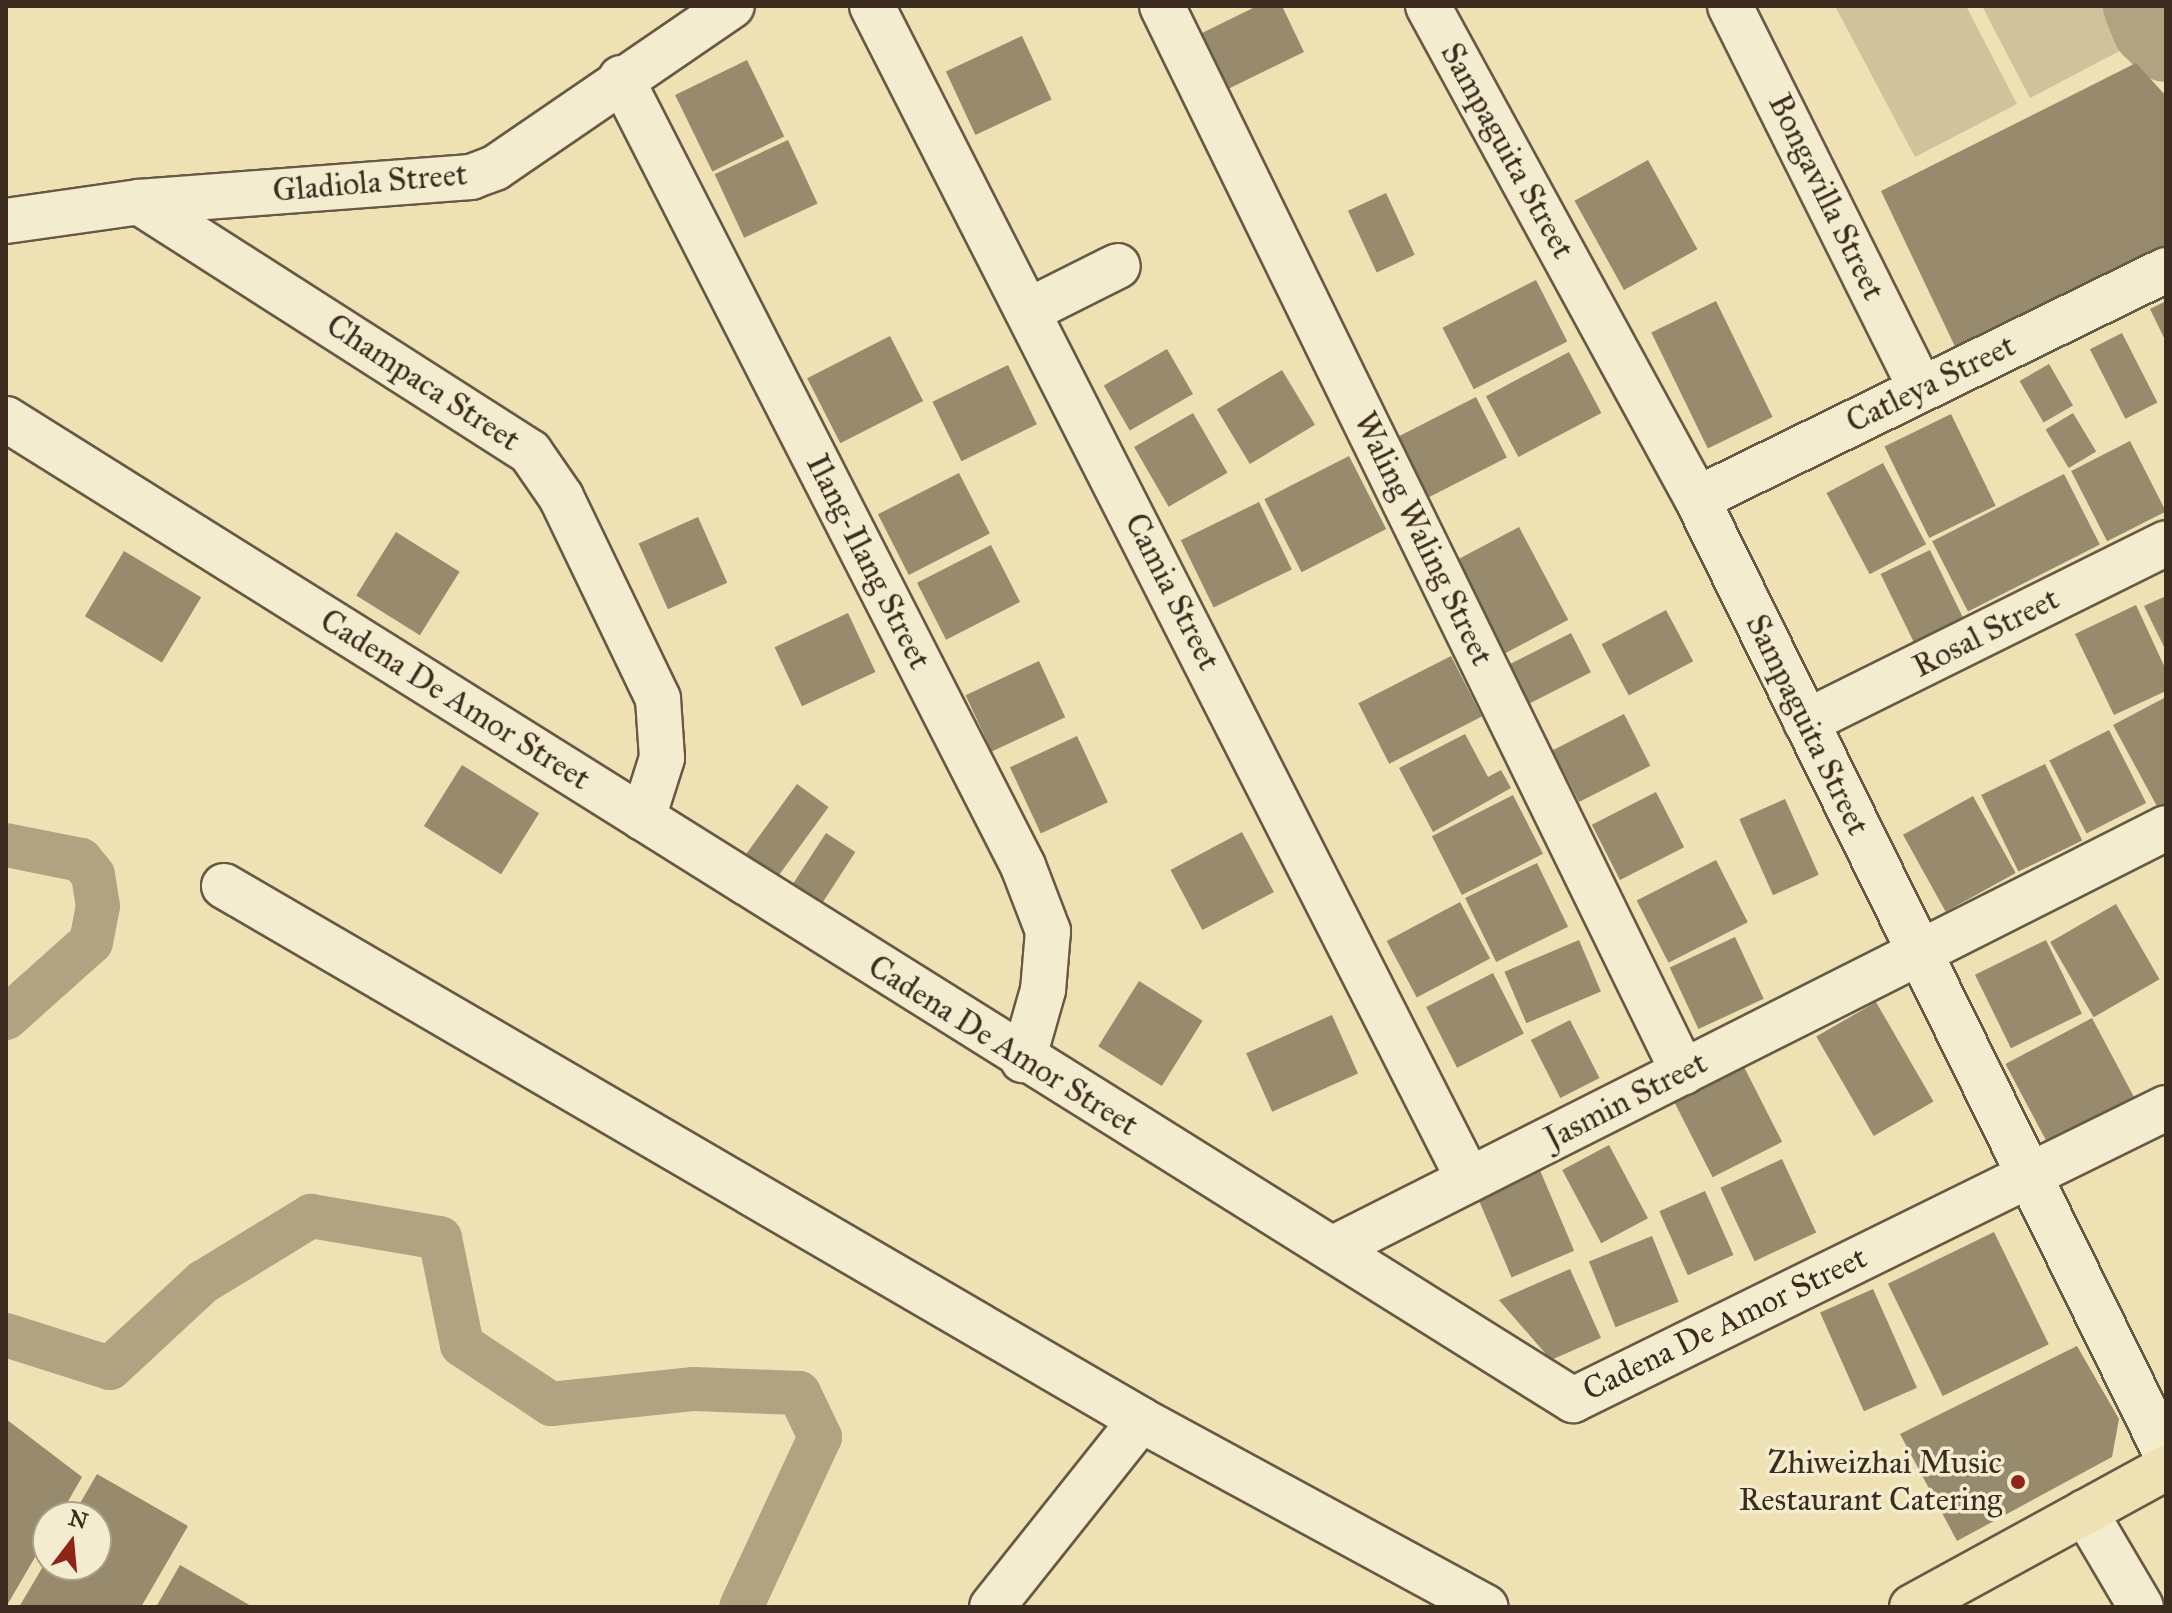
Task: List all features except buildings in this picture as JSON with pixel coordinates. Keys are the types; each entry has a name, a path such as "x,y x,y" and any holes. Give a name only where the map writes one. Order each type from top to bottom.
{"main road":[{"path":"1912,1607 2166,1468"}],"street":[{"name":"Gladiola Street","path":"6,221 139,202 471,177 495,168 621,78 732,6"},
{"name":"Camia Street","path":"872,6 1030,310 1469,1180"},
{"name":"Waling Waling Street","path":"1162,6 1683,1072"},
{"name":"Sampaguita Street","path":"1428,6 1697,499 2166,1454"},
{"name":"Bongavilla Street","path":"1730,6 1921,389"},
{"name":"Ilang-Ilang Street","path":"621,78 1023,866 1048,931 1043,990 1023,1060"},
{"name":"Champaca Street","path":"139,202 530,452 561,497 658,699 662,758 643,818"},
{"path":"1030,310 1118,266"},
{"name":"Catleya Street","path":"1697,499 2166,270"},
{"name":"Cadena De Amor Street","path":"6,419 1023,1060 1573,1400 2028,1177"},
{"name":"Rosal Street","path":"1806,722 2166,543"},
{"name":"Jasmin Street","path":"1332,1249 2166,828"},
{"path":"224,886 1141,1420 1486,1607"},
{"path":"2028,1177 2166,1108"},
{"path":"992,1607 1141,1420"},
{"path":"2085,1512 2141,1607"}],"shaded area":[{"path":"1835,6 1966,6 2017,104 1915,157"},
{"path":"1982,6 2113,6 2133,44 2030,98"}],"waterway":[{"path":"2141,6 2150,28 2166,44"},
{"path":"6,845 81,860 93,875 98,906 91,942 6,1018"},
{"path":"6,1335 110,1368 203,1282 311,1216 440,1238 462,1345 551,1404 694,1389 799,1393 820,1437 741,1607"}],"place":[{"name":"Zhiweizhai Music Restaurant Catering","path":"2018,1482"}]}
